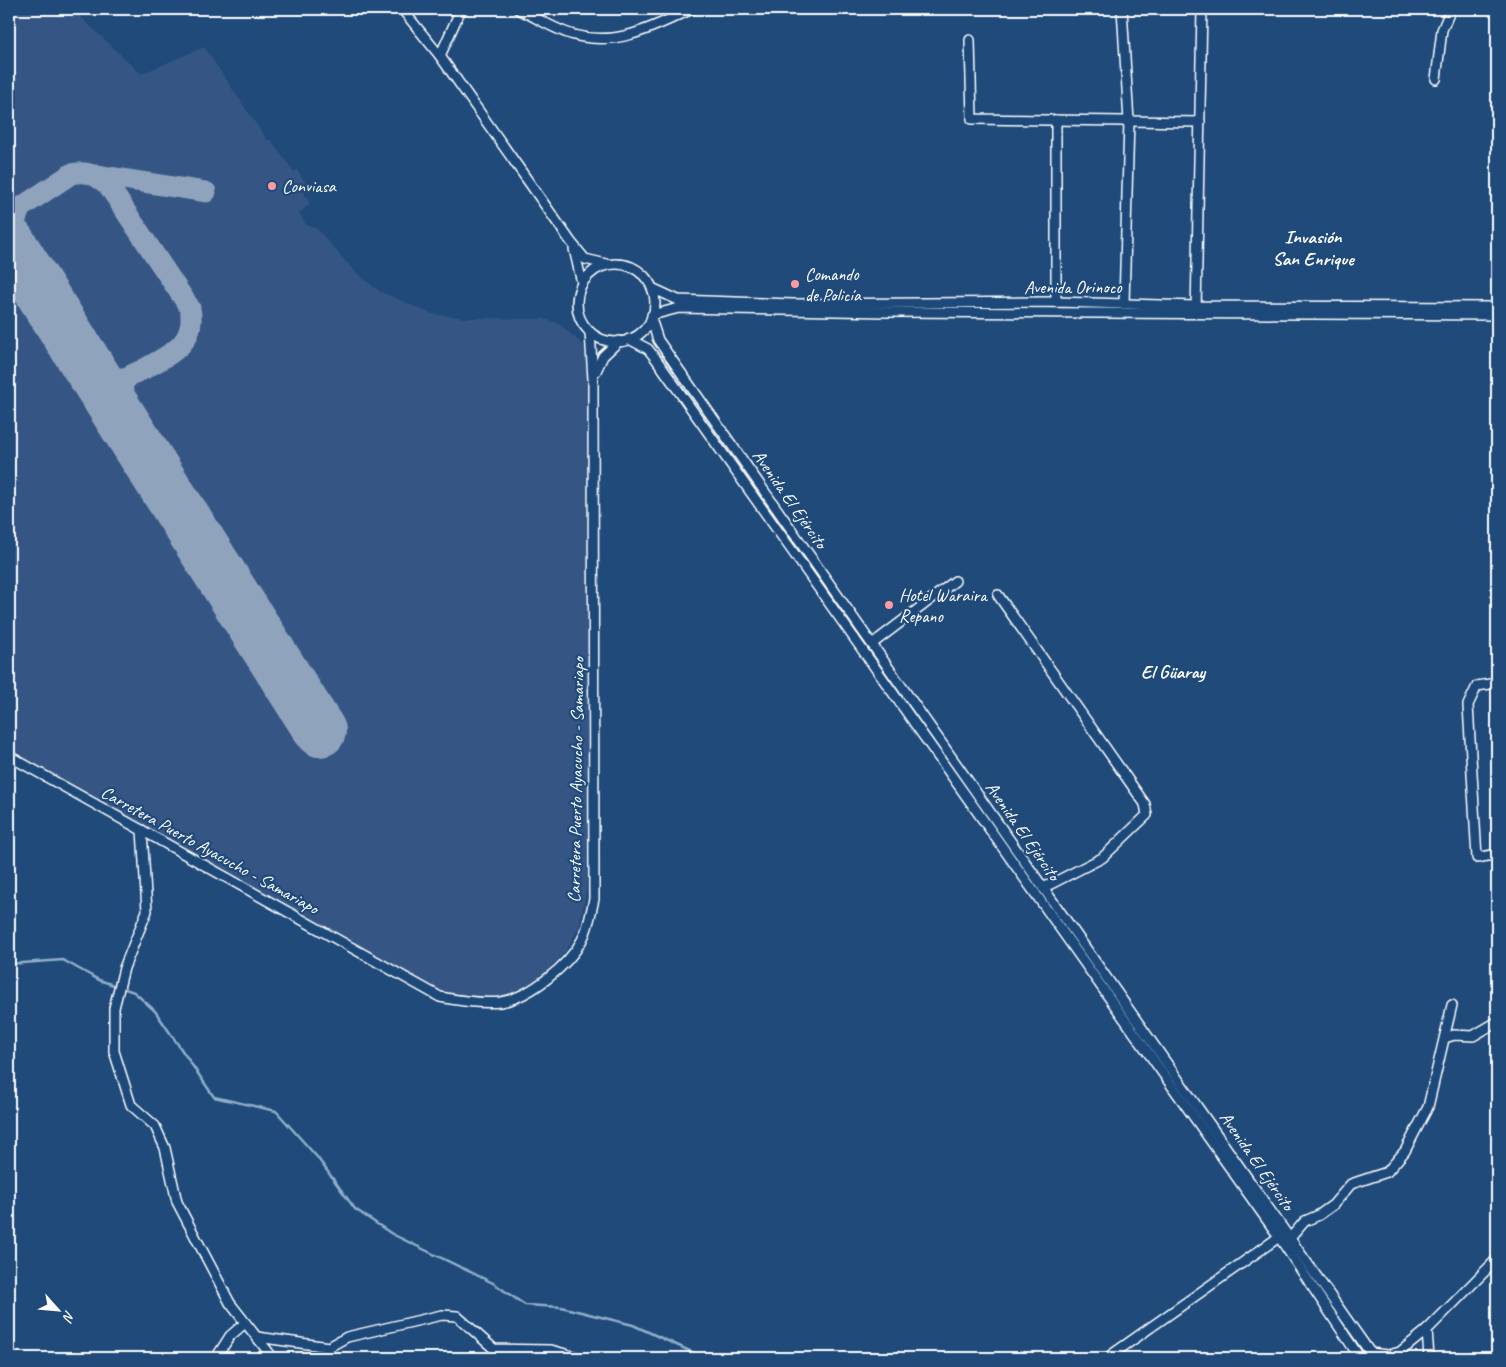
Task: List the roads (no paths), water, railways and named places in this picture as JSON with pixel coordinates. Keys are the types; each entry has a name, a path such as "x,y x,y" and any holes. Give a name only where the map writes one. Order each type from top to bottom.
{"street":[{"path":"402,9 440,56 571,242 585,259 606,264 628,265 642,274 652,288 655,302 652,317 642,331 629,339 609,341 590,332 580,319 577,310 577,300 582,283 592,271 606,264"},
{"path":"440,56 461,9"},
{"path":"518,9 574,35 610,39 640,34 692,9"},
{"path":"1122,9 1129,121 1124,304"},
{"path":"1196,310 1202,9"},
{"path":"1436,79 1442,30 1452,9"},
{"path":"970,40 972,119 1200,122"},
{"path":"1056,120 1056,302"},
{"path":"571,242 579,263 582,283"},
{"name":"Avenida Orinoco","path":"652,288 678,300 812,304 1056,302 1124,304 1196,310 1497,307"},
{"name":"Avenida Orinoco","path":"652,317 679,308 1196,310 1497,315"},
{"name":"Avenida El Ejército","path":"652,317 658,340 1291,1237 1372,1356"},
{"name":"Carretera Puerto Ayacucho - Samariapo","path":"9,755 440,997 471,1003 503,1002 527,992 550,978 582,941 594,899 594,379 590,332"},
{"name":"Avenida El Ejército","path":"629,339 648,349 656,359 1280,1237 1360,1358"},
{"name":"Carretera Puerto Ayacucho - Samariapo","path":"594,379 599,362 619,341"},
{"path":"872,644 955,581"},
{"path":"998,596 1145,804 1147,815 1102,858 1043,888"},
{"path":"1497,683 1477,686 1468,705 1477,858 1497,854"},
{"path":"142,830 147,911 124,968 114,1008 114,1051 131,1105 155,1126 166,1148 176,1202 230,1303 273,1358"},
{"path":"1291,1237 1305,1221 1332,1205 1351,1184 1387,1172 1404,1151 1428,1107 1452,1005"},
{"path":"1444,1038 1454,1035 1473,1036 1497,1022"},
{"path":"1107,1358 1280,1237"},
{"path":"1372,1356 1400,1352 1427,1330 1497,1259"},
{"path":"324,1358 329,1347 346,1337 442,1315 457,1316 494,1349 551,1350 580,1358"},
{"path":"216,1358 230,1336 246,1322"},
{"path":"1427,1330 1429,1358"},
{"path":"256,1337 329,1347"}],"waterway":[{"path":"9,964 63,960 99,980 134,992 155,1011 214,1097 276,1111 317,1157 355,1209 392,1234 493,1283 525,1305 561,1307 633,1325 705,1358"}],"place":[{"name":"Conviasa","path":"272,186"},
{"name":"Comando de Policía","path":"795,284"},
{"name":"Hotel Waraira Repano","path":"889,605"}],"district":[{"name":"Invasión San Enrique","path":"1313,248"},
{"name":"El Güaray","path":"1173,672"}]}
